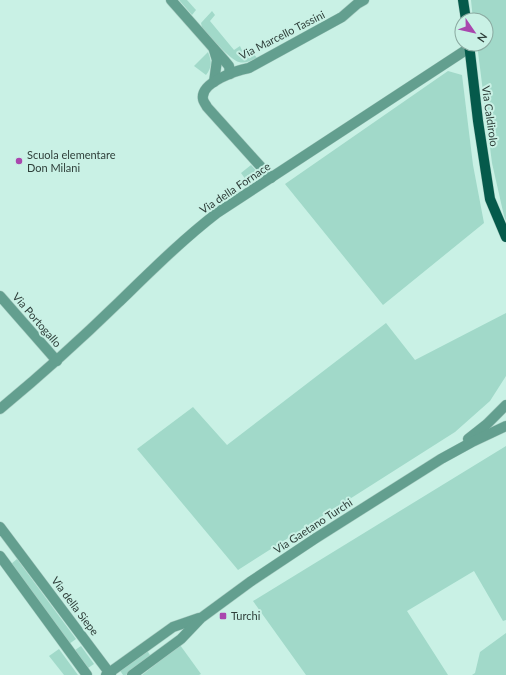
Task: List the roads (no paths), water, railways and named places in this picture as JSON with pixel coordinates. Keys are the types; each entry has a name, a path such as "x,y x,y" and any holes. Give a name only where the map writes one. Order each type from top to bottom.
{"main road":[{"path":"463,0 465,12"},
{"name":"Via Caldirolo","path":"470,52 478,121 489,192 496,216 506,237"}],"street":[{"path":"171,0 213,49"},
{"name":"Via Marcello Tassini","path":"271,178 208,107 203,99 204,94 214,82 239,70 249,68 342,17 361,2"},
{"name":"Via Marcello Tassini","path":"213,49 229,66 230,74"},
{"name":"Via Marcello Tassini","path":"213,49 217,60 214,82"},
{"name":"Via della Fornace","path":"0,408 57,361 198,228 224,208 460,52"},
{"name":"Via Portogallo","path":"0,296 57,361"},
{"name":"Via Gaetano Turchi","path":"441,459 487,424 506,405"},
{"name":"Via Gaetano Turchi","path":"132,675 181,639 201,618 250,582 316,538 441,459 506,426"},
{"name":"Via della Siepe","path":"0,528 109,674"},
{"path":"19,552 3,559 88,675"},
{"name":"Via Gaetano Turchi","path":"109,674 173,627 201,618"},
{"path":"173,627 181,639"}],"place":[{"name":"Scuola elementare Don Milani","path":"19,161"},
{"name":"Turchi","path":"223,616"}]}
